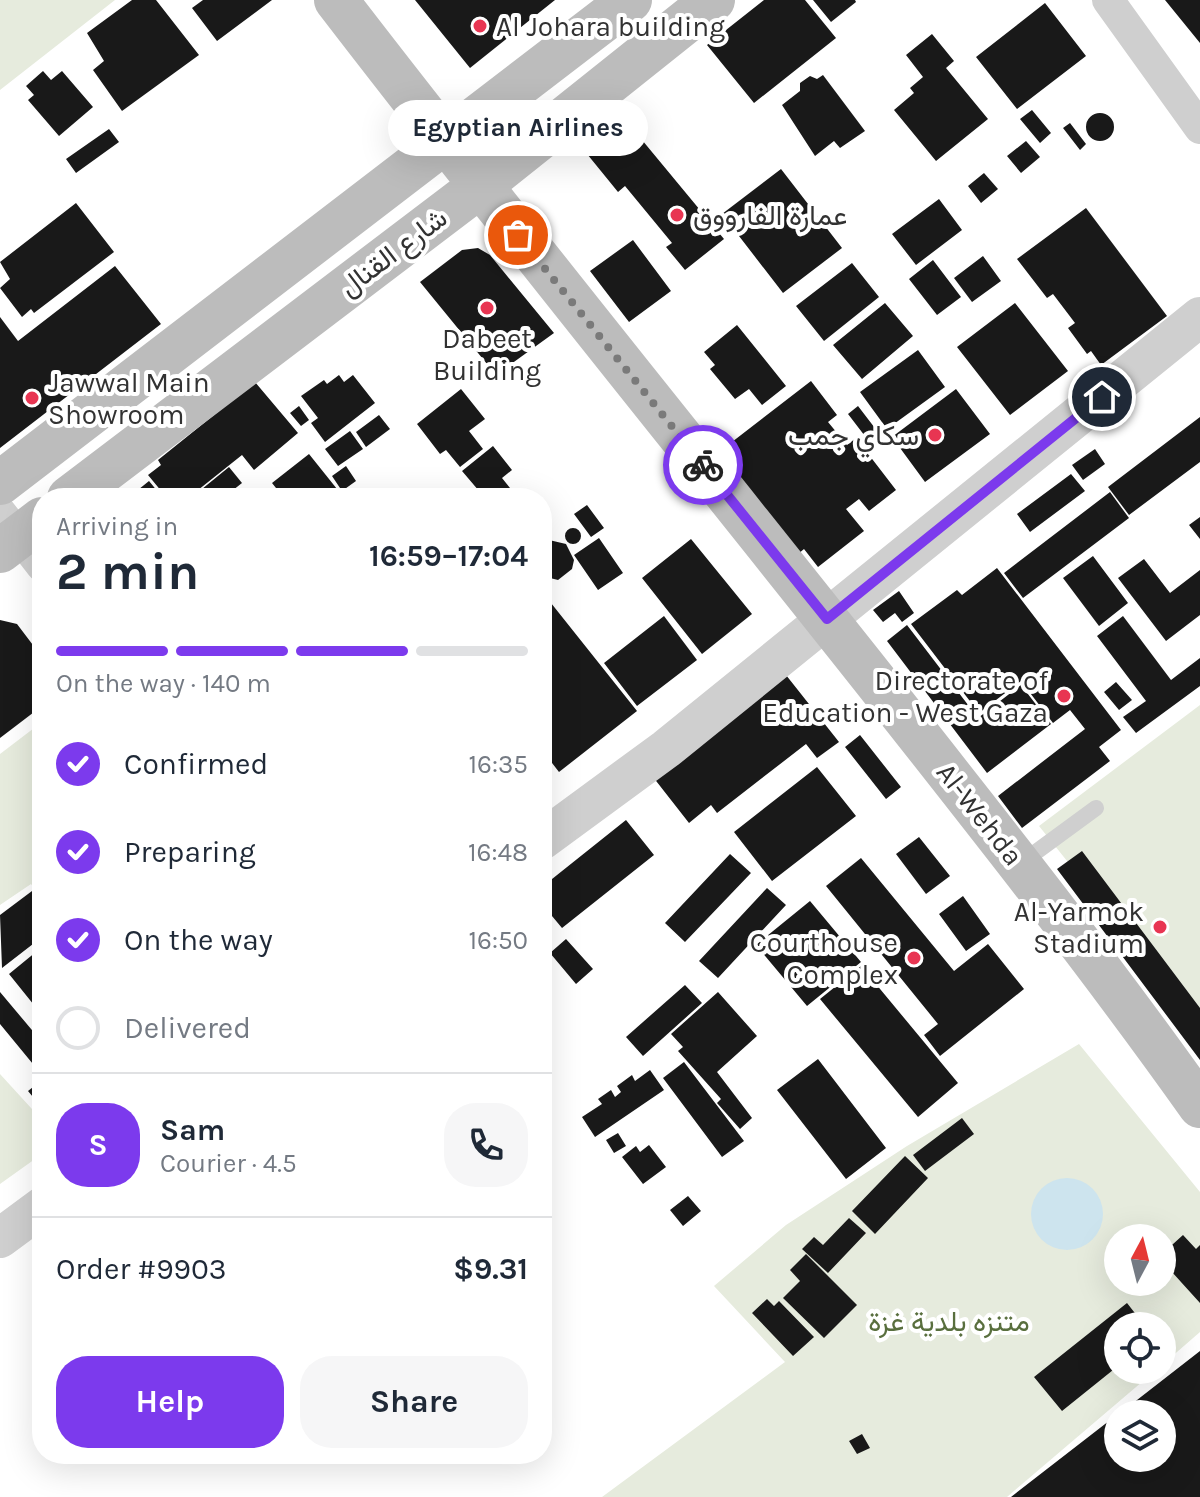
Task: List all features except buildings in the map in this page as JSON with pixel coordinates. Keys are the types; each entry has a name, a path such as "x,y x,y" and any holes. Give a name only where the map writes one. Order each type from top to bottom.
{"main road":[{"name":"Al-Wehda","path":"336,0 480,186 1020,864 1122,996 1200,1106"},
{"name":"شارع القنال","path":"0,483 630,0"},
{"name":"شارع القنال","path":"82,488 480,186 713,0"}],"street":[{"path":"1108,0 1200,128"},
{"path":"552,833 666,749 1200,317"},
{"path":"0,1238 32,1214"}],"lane":[{"path":"1020,864 1096,808"}],"green space":[{"path":"0,0 115,0 0,90"},
{"name":"Al-Yarmok Stadium","path":"1200,705 1200,1027 1039,826"},
{"path":"32,730 32,885 0,905 0,754"},
{"name":"متنزه بلدية غزة","path":"1079,1044 1200,1192 1200,1332 1176,1353 1176,1312 1104,1312 1104,1384 1140,1384 1121,1400 1104,1400 1104,1414 1007,1497 602,1497 785,1362 714,1286 786,1225 907,1146"},
{"path":"0,1074 32,1109 32,1161 0,1184"}],"water":[{"path":"1074,1178 1093,1188 1101,1200 1101,1228 1093,1240 1081,1248 1060,1250 1041,1240 1033,1228 1031,1207 1041,1188 1053,1180"}],"way so far":[{"path":"518,235 703,465"}],"place":[{"name":"Al Johara building","path":"480,26"},
{"name":"عمارة الفارووق","path":"677,215"},
{"name":"Egyptian Airlines","path":"518,235"},
{"name":"Dabeet Building","path":"487,308"},
{"name":"Jawwal Main Showroom","path":"32,398"},
{"name":"سكاي جمب","path":"935,435"},
{"name":"Directorate of Education - West Gaza","path":"1064,696"},
{"name":"Al-Yarmok Stadium","path":"1160,927"},
{"name":"Courthouse Complex","path":"914,958"}],"route":[{"path":"703,465 827,619 1102,397"}]}
